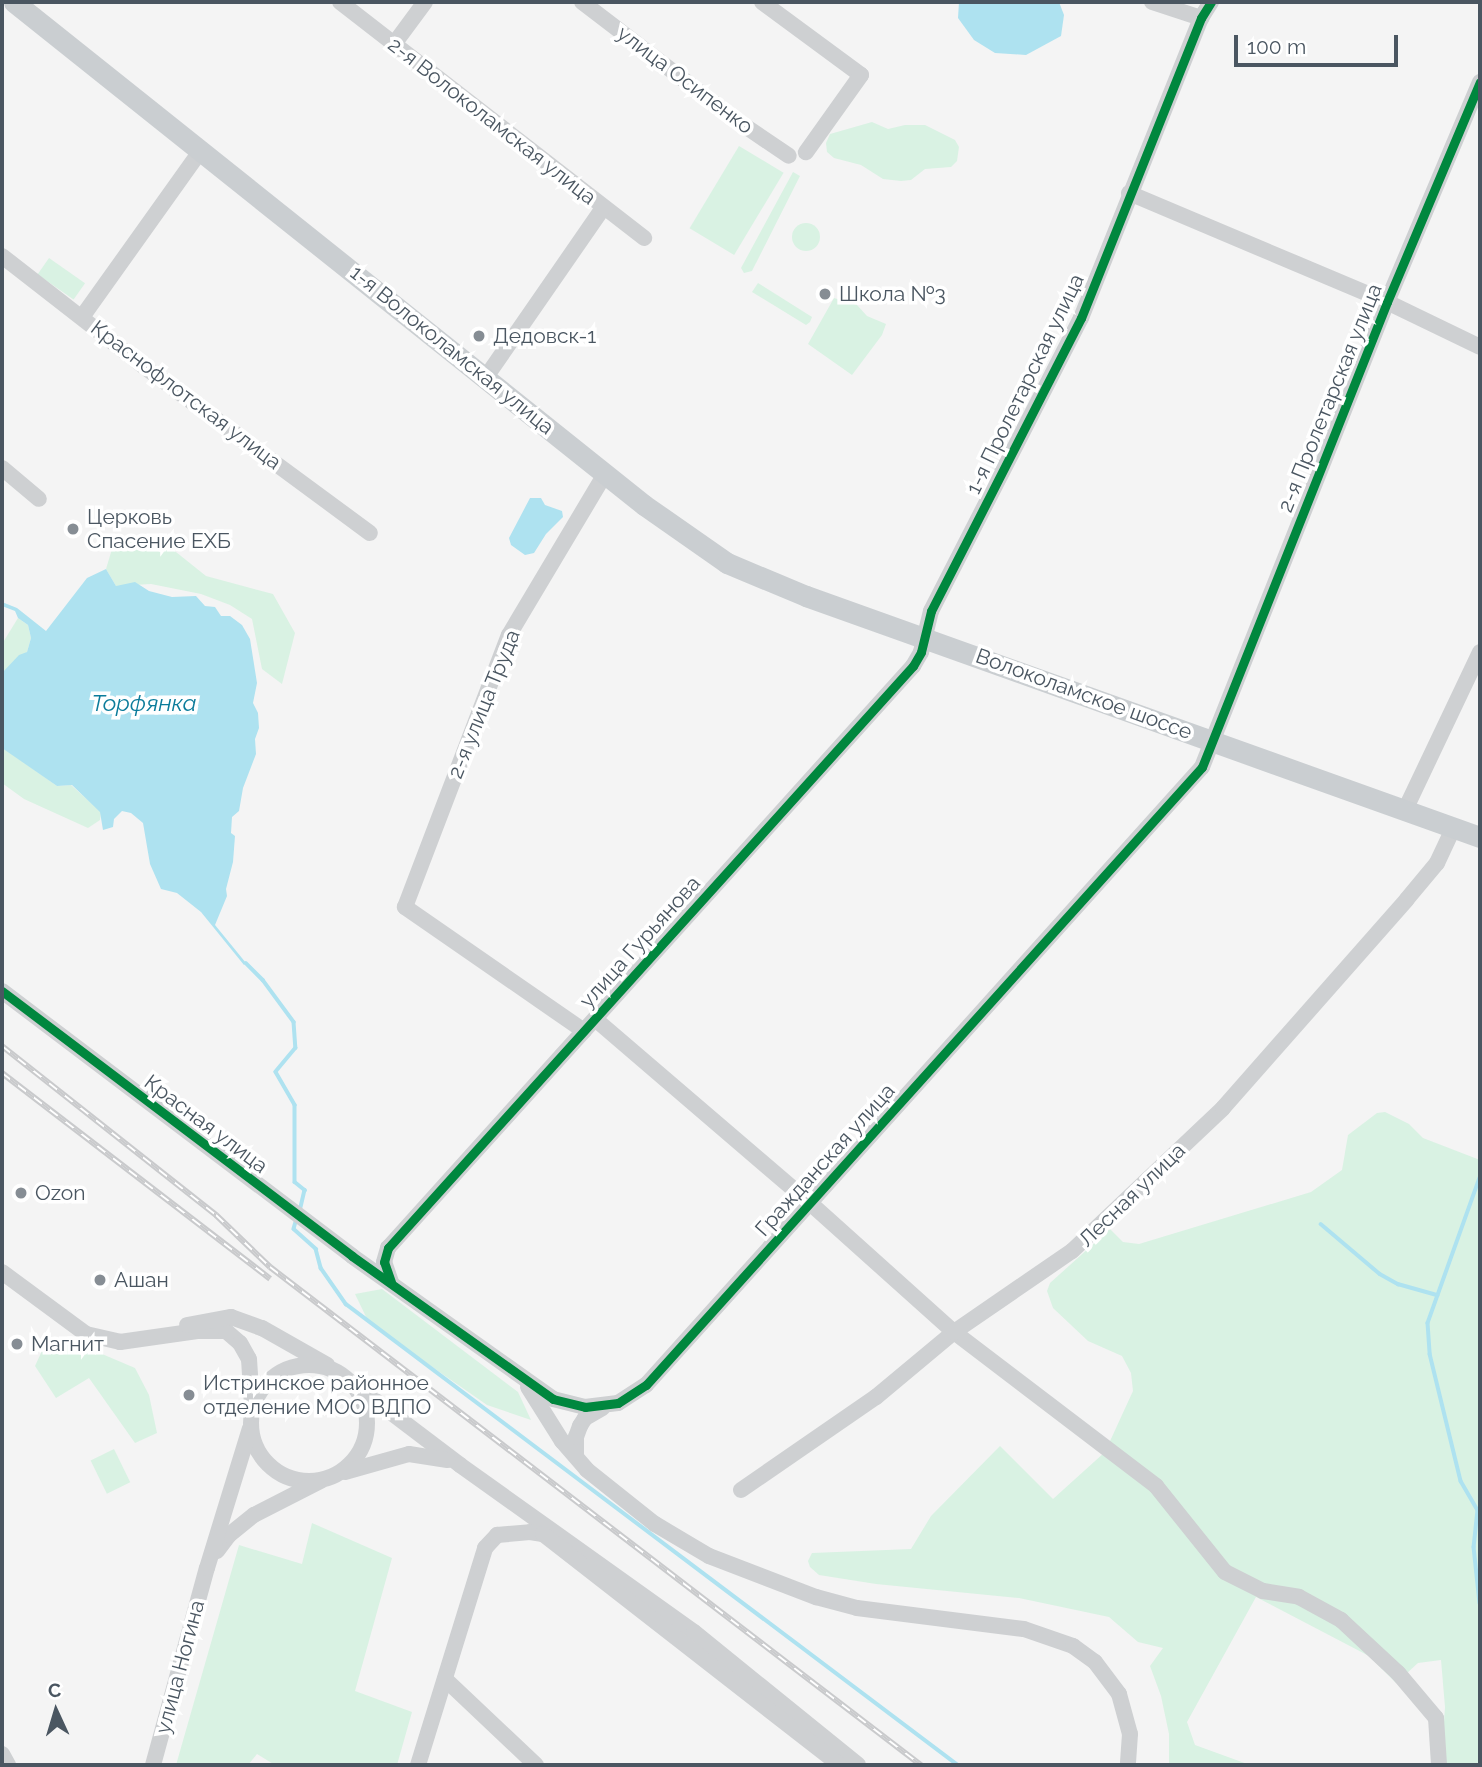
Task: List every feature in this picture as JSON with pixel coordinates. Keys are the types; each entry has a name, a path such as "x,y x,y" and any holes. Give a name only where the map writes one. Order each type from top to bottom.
{"main road":[{"name":"1-я Волоколамская улица","path":"14,2 489,372 651,496 716,542 798,580 926,630"},
{"name":"1-я Волоколамская улица","path":"35,2 489,372 605,474 680,532 727,563 806,596 926,630"},
{"name":"Волоколамское шоссе","path":"926,630 1407,804 1480,824"},
{"name":"Волоколамское шоссе","path":"1407,804 1453,828 1480,837"}],"street":[{"name":"2-я Волоколамская улица","path":"340,2 644,238"},
{"path":"394,44 425,2"},
{"name":"улица Осипенко","path":"582,2 739,122 789,156"},
{"path":"762,2 861,75 806,152"},
{"path":"1152,2 1201,18"},
{"name":"1-я Пролетарская улица","path":"926,630 930,611 1082,318 1129,193 1201,18 1212,2"},
{"name":"2-я Пролетарская улица","path":"1214,734 1387,302 1480,82"},
{"path":"82,317 201,150"},
{"path":"1129,193 1387,302 1480,347"},
{"path":"489,372 603,208"},
{"name":"Краснофлотская улица","path":"2,256 370,533"},
{"path":"2,468 39,499"},
{"name":"2-я улица Труда","path":"590,1025 405,907 509,635 605,474"},
{"name":"улица Гурьянова","path":"391,1282 384,1262 388,1248 913,666 926,630"},
{"path":"1407,804 1480,652"},
{"name":"Гражданская улица","path":"391,1282 553,1399 585,1407 613,1404 646,1385 1202,767 1214,734"},
{"name":"Лесная улица","path":"741,1490 876,1397 954,1332 1072,1251 1223,1108 1415,890 1437,863 1453,828"},
{"name":"Красная улица","path":"2,990 352,1256 391,1282"},
{"path":"590,1025 810,1203 954,1332 1156,1486 1225,1572 1263,1591 1299,1597 1341,1620 1398,1674 1436,1718 1439,1765"},
{"path":"2,1272 86,1334 120,1342 162,1334 226,1331 234,1337 249,1359 255,1446 274,1470 292,1479 323,1480"},
{"path":"162,1334 198,1321 231,1317 290,1342 336,1371 460,1465 684,1624 858,1765"},
{"path":"252,1418 262,1388 286,1369 306,1364 336,1371"},
{"path":"514,1372 532,1391 562,1441 600,1482 655,1524 709,1556 857,1608 1024,1629 1073,1646 1095,1662 1119,1695 1130,1734 1128,1765"},
{"path":"340,1473 362,1449 368,1430 363,1400 352,1383"},
{"path":"576,1456 576,1437 585,1419 613,1404"},
{"name":"улица Ногина","path":"153,1765 207,1568 252,1418"},
{"path":"207,1568 224,1542 242,1524 340,1473 409,1454 431,1455 460,1465"},
{"path":"418,1765 490,1541 512,1533 544,1534 840,1765"},
{"path":"445,1679 536,1765"},
{"path":"2,1754 8,1765"}],"green space":[{"path":"872,122 888,129 905,125 925,125 955,140 959,147 957,161 951,167 925,169 911,180 901,181 883,179 861,165 834,158 827,152 826,143 830,134"},
{"path":"739,146 784,173 734,255 690,228"},
{"path":"793,172 800,176 752,271 744,273 741,268"},
{"path":"806,223 816,227 820,237 816,247 806,251 796,247 792,237 796,227"},
{"path":"49,258 85,283 74,300 38,274"},
{"path":"758,283 812,317 810,322 806,325 752,292"},
{"path":"834,298 857,305 867,316 886,324 882,335 852,375 808,344"},
{"path":"144,537 176,552 206,576 273,594 295,633 282,684 262,669 252,619 230,605 201,594 151,584 116,586 106,569 112,549"},
{"path":"18,618 28,625 31,638 27,652 2,673 2,644"},
{"path":"2,747 57,786 71,785 101,812 100,820 88,828 24,799 2,783"},
{"path":"1385,1112 1409,1124 1423,1138 1480,1160 1480,1765 1441,1765 1445,1707 1441,1660 1418,1663 1396,1683 1369,1656 1256,1597 1187,1722 1195,1745 1250,1765 1169,1765 1169,1734 1161,1696 1150,1666 1163,1648 1138,1642 1109,1617 1019,1598 876,1584 819,1575 810,1567 808,1561 812,1553 911,1549 931,1516 1000,1446 1053,1499 1105,1452 1133,1391 1131,1373 1122,1356 1088,1341 1053,1308 1047,1291 1050,1283 1110,1229 1123,1242 1139,1244 1311,1192 1342,1170 1348,1135 1377,1113"},
{"path":"382,1289 518,1392 531,1420 487,1405 369,1323 355,1294"},
{"path":"47,1340 95,1351 135,1368 149,1395 157,1433 135,1443 89,1378 56,1398 35,1366"},
{"path":"114,1449 130,1482 107,1494 91,1460"},
{"path":"312,1523 392,1558 355,1691 412,1712 397,1765 275,1765 257,1754 248,1765 176,1765 239,1545 302,1564"}],"water":[{"path":"959,2 1059,2 1064,15 1061,36 1026,55 995,53 974,40 958,18"},
{"path":"530,498 541,498 545,505 562,511 563,517 546,534 534,553 525,555 511,545 509,538"},
{"name":"Торфянка","path":"106,569 116,586 135,582 149,591 172,597 196,596 205,606 215,607 221,616 230,616 242,625 250,639 257,683 253,703 258,713 259,728 255,739 256,754 243,788 239,811 232,817 231,833 235,836 233,862 226,889 227,896 215,925 246,963 244,965 201,912 177,893 161,889 150,864 143,823 131,813 122,811 114,819 113,827 103,830 100,812 72,785 57,786 2,748 2,673 19,655 27,652 31,638 28,625 18,618 15,611 2,606 2,602 17,608 46,631 87,578"}],"waterway":[{"path":"246,963 263,980 294,1022 296,1048 276,1072 295,1105 295,1182 305,1190 300,1211"},
{"path":"1480,1178 1428,1323 1430,1354 1461,1481 1478,1510 1474,1547 1480,1603"},
{"path":"296,1222 294,1229 316,1249 321,1268 346,1304 958,1765"},
{"path":"1321,1224 1380,1274 1398,1284 1437,1295"}],"railway":[{"path":"2,1046 216,1215 270,1267 921,1765"},
{"path":"2,1073 270,1279"}],"cycle path":[{"path":"391,1282 384,1262 388,1248 913,666 921,652 931,611 1081,318 1201,18 1211,2"},
{"path":"2,991 352,1256 553,1399 585,1407 618,1403 646,1385 1202,767 1387,302 1480,82"}],"place":[{"name":"Школа №3","path":"825,294"},
{"name":"Дедовск-1","path":"479,336"},
{"name":"Церковь Спасение ЕХБ","path":"73,529"},
{"name":"Ozon","path":"21,1193"},
{"name":"Ашан","path":"100,1280"},
{"name":"Магнит","path":"17,1344"},
{"name":"Истринское районное отделение МОО ВДПО","path":"189,1395"}]}
